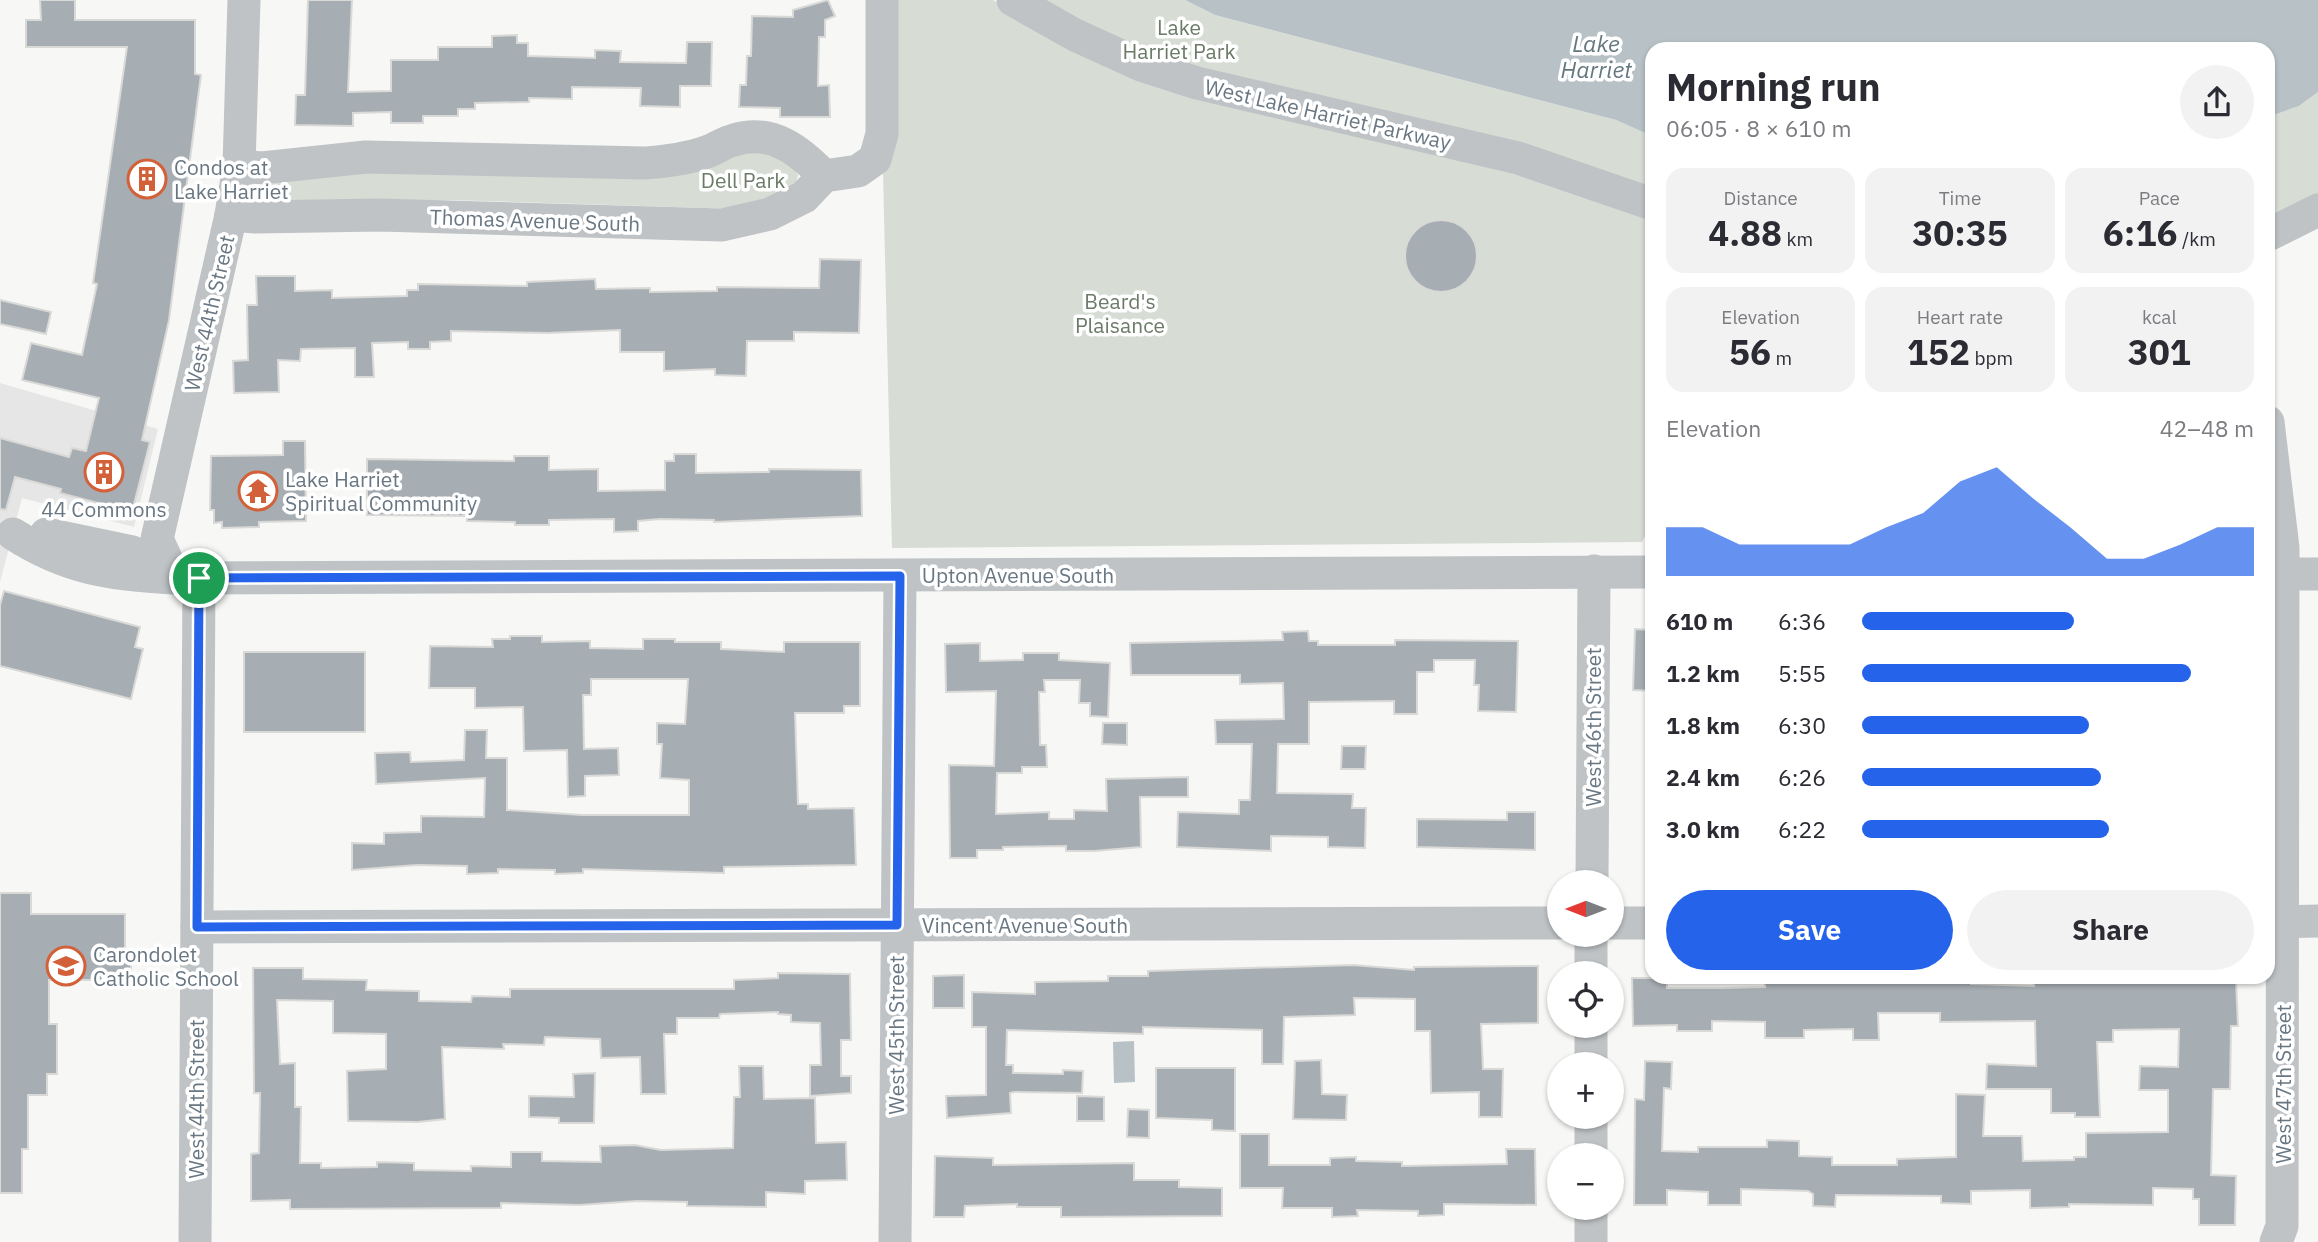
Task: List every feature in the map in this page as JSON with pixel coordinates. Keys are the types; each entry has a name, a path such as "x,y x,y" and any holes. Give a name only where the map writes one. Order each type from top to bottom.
{"street":[{"name":"West 44th Street","path":"195,1242 197,927 187,578 157,539 231,215 239,166 244,0"},
{"path":"239,166 262,168 366,157 645,163 708,151 734,139 762,136 785,143 824,176 858,171 875,159 882,134 882,0"},
{"name":"West Lake Harriet Parkway","path":"1013,0 1075,35 1141,65 1186,80 1518,158 1645,202"},
{"name":"Thomas Avenue South","path":"231,215 255,218 380,215 722,225 770,214 803,197 824,176"},
{"path":"2275,232 2318,210"},
{"path":"6,532 45,534 132,552 187,578"},
{"name":"West 47th Street","path":"2275,555 2276,922 2282,1226 2276,1242"},
{"name":"West 46th Street","path":"1592,870 1594,571"},
{"name":"Upton Avenue South","path":"187,578 1645,572"},
{"path":"2276,574 2318,573"},
{"name":"West 45th Street","path":"895,1242 900,576"},
{"path":"2276,922 2318,921"},
{"name":"Vincent Avenue South","path":"197,927 1547,923"},
{"path":"1624,923 1645,923"},
{"path":"1591,1220 1591,1242"}],"shaded area":[{"path":"0,383 158,429 134,527 22,498 0,582"}],"green space":[{"name":"Beard's Plaisance","path":"894,0 993,0 1072,43 1610,198 1645,216 1645,536 1642,542 892,548 883,173"},
{"name":"Lake Harriet Park","path":"1013,0 1185,0 1215,15 1616,120 1645,133 1645,202 1276,103"},
{"path":"2318,92 2318,194 2275,220 2275,115 2299,106"},
{"name":"Dell Park","path":"770,151 790,163 798,175 796,184 788,190 738,209 451,200 264,207 264,185 332,174"}],"water":[{"name":"Lake Harriet","path":"1185,0 2318,0 2318,92 2299,106 2275,115 2275,42 1645,42 1645,133 1616,120 1215,15"},
{"path":"1134,1041 1135,1082 1114,1083 1113,1042"}],"building":[{"path":"40,0 75,0 75,20 195,20 195,74 201,75 169,320 142,440 150,442 132,512 60,493 61,489 15,477 6,510 0,509 0,438 69,457 72,448 86,451 99,398 22,380 31,343 82,355 97,284 93,283 127,47 26,47 26,20 41,20"},
{"path":"308,0 352,0 348,92 391,91 391,60 438,60 438,47 492,47 492,36 517,35 517,43 528,43 528,56 595,58 595,50 621,51 620,62 686,63 687,42 712,42 711,86 680,86 680,107 640,106 641,88 572,87 572,99 529,98 529,102 475,103 475,109 458,109 458,116 423,116 423,123 391,123 391,112 353,113 353,126 295,125 296,95 305,95"},
{"path":"828,0 835,16 825,20 825,37 819,37 818,86 829,85 830,117 780,117 780,108 739,107 740,85 746,85 747,56 751,56 752,16 793,17 793,10"},
{"path":"1448,220 1467,230 1475,242 1475,270 1467,282 1455,290 1434,292 1415,282 1407,270 1405,249 1415,230 1427,222"},
{"path":"820,259 861,260 859,333 794,332 794,341 747,341 746,376 715,375 715,369 664,371 664,352 620,352 620,330 548,333 451,331 451,341 430,342 430,349 408,349 408,342 372,343 374,377 355,377 355,348 301,349 300,361 278,360 279,392 234,393 233,361 248,360 247,305 257,305 256,276 295,276 295,291 332,290 332,298 407,296 407,290 418,290 418,284 527,286 527,282 595,279 596,289 650,288 650,292 717,291 717,287 819,288"},
{"path":"0,300 51,312 46,334 0,324"},
{"name":"Lake Harriet Spiritual Community","path":"283,441 305,441 306,521 259,522 259,527 222,528 222,522 214,523 214,510 210,510 211,456 283,455"},
{"path":"674,454 696,454 696,473 769,472 769,469 861,470 862,516 714,522 660,519 638,521 638,531 614,532 614,519 549,520 549,525 515,525 515,522 467,521 467,516 367,515 367,459 514,461 514,456 549,456 549,470 598,469 598,491 665,490 665,461 674,461"},
{"path":"4,591 140,627 135,647 143,649 131,699 0,666 0,605"},
{"path":"1635,629 1645,630 1645,691 1633,690"},
{"path":"1308,631 1309,641 1318,641 1318,645 1395,645 1395,640 1518,641 1516,712 1478,711 1479,685 1474,685 1475,660 1434,660 1434,672 1417,672 1417,714 1394,714 1394,701 1309,702 1309,744 1278,744 1277,793 1353,794 1352,808 1366,808 1365,848 1328,847 1328,837 1271,836 1271,851 1177,847 1178,812 1239,814 1239,800 1250,800 1252,744 1216,744 1215,720 1284,719 1283,683 1240,684 1240,675 1131,675 1130,643 1283,640 1282,632"},
{"path":"510,636 542,636 542,642 590,641 590,648 643,649 643,639 675,639 675,642 721,642 721,649 784,652 784,642 860,642 860,706 844,706 844,713 795,713 798,804 808,804 808,809 854,808 856,865 724,867 724,873 583,869 583,873 555,874 555,870 498,869 498,873 467,874 467,866 417,865 352,870 352,843 384,844 384,833 421,832 421,816 484,817 485,778 376,784 375,753 410,752 411,762 464,760 465,730 487,730 486,758 507,758 507,810 582,815 689,815 689,780 660,778 662,744 657,744 657,723 685,724 688,679 591,679 591,695 583,695 584,749 618,748 619,775 585,776 585,796 568,797 567,750 524,751 523,707 475,708 475,688 429,688 430,646 493,647 492,639 510,639"},
{"path":"980,643 980,661 1023,660 1023,653 1059,653 1059,660 1110,663 1108,717 1090,716 1090,703 1079,703 1080,680 1044,680 1045,692 1039,692 1040,745 1046,745 1047,767 1022,767 1022,773 997,773 996,814 1049,812 1049,819 1074,819 1074,810 1107,811 1106,779 1188,777 1188,797 1140,797 1141,847 1066,851 1066,846 1003,847 1003,850 977,850 977,858 950,858 949,765 994,766 996,691 946,692 945,644"},
{"path":"244,652 365,652 365,732 244,732"},
{"path":"1103,723 1127,723 1127,745 1102,744"},
{"path":"1342,746 1366,746 1365,769 1341,769"},
{"path":"1507,812 1535,812 1535,850 1417,847 1417,819 1507,820"},
{"name":"Carondolet Catholic School","path":"0,893 31,893 31,914 125,914 125,952 131,952 131,980 49,980 49,1024 57,1024 57,1074 47,1074 47,1095 28,1095 28,1149 22,1149 22,1193 0,1193"},
{"path":"1353,965 1414,970 1414,967 1538,966 1538,1023 1481,1024 1483,1069 1503,1069 1502,1117 1479,1117 1479,1092 1431,1093 1430,1031 1415,1031 1415,999 1354,998 1355,1015 1284,1017 1283,1064 1262,1064 1262,1030 1143,1027 1143,1034 1007,1030 1006,1065 1013,1065 1013,1073 1063,1074 1063,1070 1083,1071 1082,1093 1014,1092 1010,1093 1011,1113 947,1118 946,1096 986,1095 986,1027 972,1027 972,992 1035,994 1035,982 1108,981 1108,976 1148,976 1148,971"},
{"path":"253,968 303,968 303,979 367,980 366,990 419,991 419,1001 471,1002 472,996 510,997 510,989 734,989 734,980 778,978 778,973 850,974 851,1040 841,1040 841,1076 851,1076 851,1093 810,1096 810,1065 821,1065 820,1023 791,1022 791,1015 778,1012 720,1014 719,1018 677,1018 677,1034 664,1034 666,1094 641,1094 640,1057 601,1058 600,1039 545,1037 544,1045 503,1044 504,1049 442,1047 445,1119 418,1122 348,1121 347,1071 386,1069 386,1034 333,1033 333,1001 277,1000 280,1064 295,1063 295,1107 301,1107 300,1163 321,1163 321,1168 377,1167 377,1162 414,1163 414,1170 471,1171 471,1166 511,1167 511,1152 542,1152 542,1161 601,1162 600,1146 635,1145 661,1150 733,1148 734,1097 740,1097 739,1066 763,1066 764,1099 815,1098 816,1143 846,1142 847,1180 805,1181 805,1194 766,1192 766,1207 687,1206 687,1202 637,1201 579,1205 501,1203 501,1208 290,1209 290,1200 251,1201 251,1154 259,1153 260,1093 254,1093"},
{"path":"964,975 964,1008 933,1008 933,976"},
{"path":"1632,978 1645,978 1645,984 1667,984 1667,988 1765,987 1765,984 2236,984 2238,1026 2231,1026 2230,1089 2213,1089 2211,1175 2236,1176 2235,1225 2199,1225 2199,1199 2193,1199 2193,1189 2153,1188 2153,1205 2069,1204 2069,1207 2030,1208 2030,1190 1971,1191 1971,1204 1941,1203 1941,1196 1836,1195 1835,1207 1813,1206 1813,1194 1808,1191 1741,1189 1741,1205 1708,1205 1708,1192 1667,1190 1667,1205 1634,1205 1635,1099 1644,1100 1645,1061 1672,1062 1671,1089 1664,1088 1662,1151 1698,1152 1698,1147 1767,1147 1767,1140 1799,1141 1799,1156 1832,1157 1832,1165 1897,1165 1897,1159 1956,1157 1956,1094 1985,1095 1983,1136 2022,1136 2023,1161 2074,1160 2074,1157 2086,1157 2086,1133 2168,1132 2168,1090 2139,1090 2140,1066 2178,1067 2179,1029 2113,1030 2113,1042 2097,1042 2100,1117 2075,1117 2075,1113 2051,1113 2051,1089 1986,1089 1987,1064 2036,1066 2035,1021 1940,1022 1940,1013 1878,1013 1879,1040 1853,1040 1853,1029 1804,1030 1804,1038 1765,1038 1765,1022 1712,1021 1712,1031 1677,1031 1677,1025 1633,1026"},
{"path":"1321,1060 1322,1094 1347,1095 1346,1120 1293,1119 1295,1061"},
{"path":"1156,1068 1235,1068 1235,1131 1212,1130 1212,1120 1156,1118"},
{"path":"595,1073 594,1123 559,1123 559,1118 529,1117 529,1096 574,1097 573,1074"},
{"path":"1077,1096 1104,1097 1104,1121 1077,1121"},
{"path":"1128,1109 1149,1110 1149,1138 1127,1137"},
{"path":"1240,1134 1269,1134 1269,1165 1330,1165 1330,1158 1356,1157 1356,1161 1402,1162 1402,1166 1507,1164 1506,1149 1535,1149 1536,1205 1444,1204 1444,1215 1418,1216 1418,1211 1357,1210 1358,1216 1332,1217 1332,1208 1282,1208 1283,1188 1240,1188"},
{"path":"935,1156 993,1158 993,1165 1134,1163 1134,1180 1179,1180 1179,1187 1222,1188 1222,1216 1061,1217 1061,1207 1017,1207 1017,1204 965,1206 964,1217 934,1217"}],"place":[{"name":"Condos at Lake Harriet","path":"147,179"},
{"name":"44 Commons","path":"104,472"},
{"name":"Lake Harriet Spiritual Community","path":"258,491"},
{"name":"Carondolet Catholic School","path":"66,966"}],"route":[{"path":"900,576 897,925 197,927 199,578 900,576"}]}
